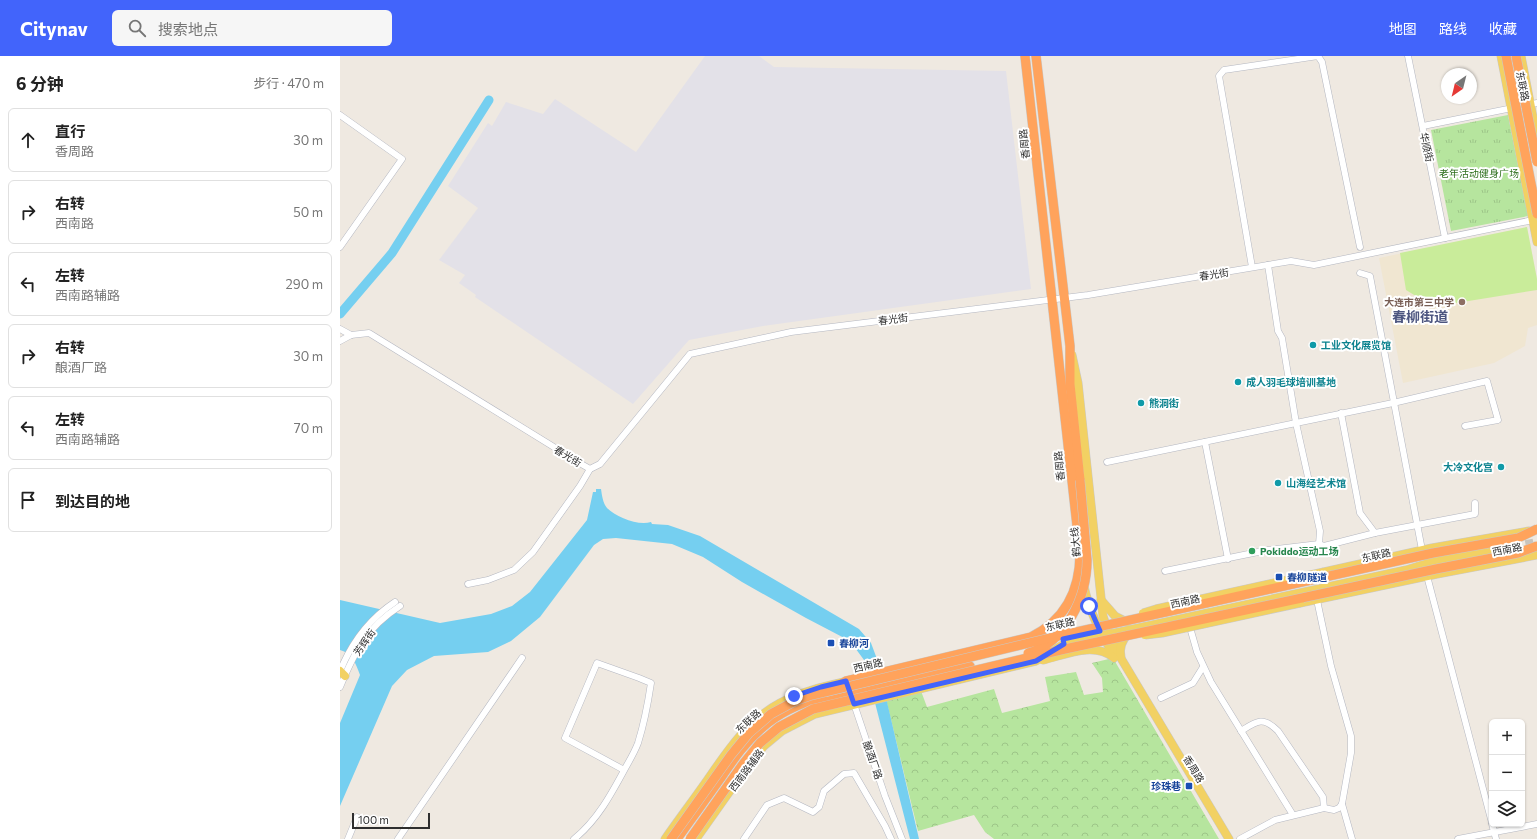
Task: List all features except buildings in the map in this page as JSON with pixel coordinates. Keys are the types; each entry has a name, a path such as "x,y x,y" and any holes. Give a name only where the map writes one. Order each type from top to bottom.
{"highway":[{"name":"香周路","path":"1025,56 1080,553"},
{"name":"香周路","path":"1036,56 1070,346"},
{"name":"东联路","path":"1506,56 1535,217"},
{"name":"东联路","path":"1516,56 1537,162"},
{"name":"鹤大线","path":"886,692 970,666 1031,652 1053,639 1072,617 1084,591 1087,571 1080,480 1070,384 1070,346"},
{"name":"东联路","path":"690,839 752,751 769,734 802,714 834,704 1108,632 1433,553 1518,538 1537,529"},
{"name":"东联路","path":"671,839 741,742 771,714 795,701 822,692 1108,632 1518,553 1537,546"},
{"name":"鹤大线","path":"1031,637 1053,623 1065,609 1078,580 1080,553"},
{"path":"1031,637 1036,661"},
{"name":"西南路","path":"677,839 734,758 753,736 785,712 823,696 846,681 1031,637"},
{"path":"683,839 748,748 776,722 788,715 812,705 886,692"},
{"path":"713,814 718,790"}],"main road":[{"path":"1501,56 1535,217 1537,242"},
{"path":"1521,56 1534,104 1537,138"},
{"name":"香周路","path":"1070,346 1078,383 1103,616 1119,660 1223,839"},
{"name":"西南路","path":"1108,632 1156,609 1422,550 1537,529"},
{"name":"西南路","path":"1134,626 1188,617 1405,567 1502,549"},
{"path":"1387,584 1422,550"},
{"name":"香周路","path":"1080,553 1085,594 1089,606 1108,632"},
{"name":"西南路","path":"1108,632 1162,634 1387,584 1537,555"},
{"path":"1405,567 1427,576"},
{"name":"西南路","path":"1108,632 1345,578 1405,567"},
{"path":"1326,572 1345,578"},
{"path":"886,692 1094,649 1105,652 1119,660 1123,641 1134,626 1115,616 1101,599"},
{"path":"1036,661 1064,641 1108,632"},
{"name":"西南路","path":"1031,637 1064,641"},
{"name":"香周路","path":"1119,660 1229,839"},
{"path":"665,839 727,753 756,720 768,710 794,696 846,681"},
{"name":"西南路辅路","path":"696,839 756,754 793,724 852,699"}],"street":[{"path":"1252,267 1219,76 1224,70 1318,56 1322,62 1360,247"},
{"name":"华顺街","path":"1408,56 1445,238"},
{"path":"1423,126 1534,104"},
{"path":"340,115 402,159 340,247"},
{"name":"春光街","path":"351,334 369,333 590,469 600,464 690,354 791,332 1065,298 1291,261 1314,265 1445,238 1535,217"},
{"path":"1268,265 1278,331 1282,338 1296,423 1320,531 1319,544"},
{"path":"1360,273 1370,276 1422,550"},
{"path":"340,329 351,334"},
{"path":"340,341 351,334"},
{"path":"1107,462 1393,403 1487,381 1498,420 1465,426"},
{"path":"1341,413 1360,514 1375,533"},
{"path":"1205,442 1228,559"},
{"path":"468,584 488,580 514,570 533,552 580,486 590,469"},
{"path":"1165,571 1268,550 1319,544 1324,546 1375,533 1475,514 1475,503"},
{"path":"1427,576 1489,812"},
{"path":"1317,600 1331,666 1352,736 1351,753 1342,804 1352,839"},
{"name":"芳辉街","path":"340,687 342,673 348,655 362,632 383,610 398,604"},
{"path":"1188,617 1192,638 1203,667 1292,815"},
{"path":"398,839 522,658"},
{"path":"574,839 585,830 612,793 638,744 648,705 651,683 597,663 565,738 624,770"},
{"path":"1161,698 1193,684 1203,667"},
{"name":"酿酒厂路","path":"846,681 885,796 902,839"},
{"path":"1241,731 1259,721 1265,721 1272,725 1278,731 1323,797 1324,808"},
{"path":"744,839 767,805 784,798 813,812 819,807 824,791 844,774 854,774 885,826 891,839"},
{"path":"1240,839 1275,820 1324,808 1334,810 1339,808 1342,804"},
{"path":"348,839 357,817"},
{"path":"1458,839 1537,824"},
{"path":"1493,827 1496,839"}],"shaded area":[{"path":"705,56 759,56 774,67 1006,71 1031,289 763,326 689,340 633,404 475,297 476,295 459,283 465,275 439,260 478,208 448,186 488,123 492,126 506,102 543,114 555,99 636,152"},
{"name":"大连市第三中学","path":"1527,227 1537,279 1537,325 1528,328 1525,346 1494,363 1403,383 1379,258"}],"green space":[{"name":"老年活动健身广场","path":"1508,115 1528,216 1451,231 1431,130"},
{"path":"1527,227 1537,279 1537,290 1425,308 1424,301 1406,290 1400,253"},
{"path":"1113,658 1219,839 994,839 985,832 974,815 918,831 886,699 921,691 927,707 994,689 1002,713 1050,701 1045,677 1076,672 1084,695 1103,692 1102,678 1092,663"}],"water":[{"name":"春柳河","path":"596,489 601,489 607,508 616,515 634,522 651,522 652,524 668,525 700,536 859,629 871,643 877,659 919,839 910,839 864,660 850,641 742,582 703,557 672,544 616,538 603,539 594,545 540,617 511,641 488,652 434,656 407,670 392,686 340,806 340,723 360,675 351,656 340,650 340,600 440,623 491,614 512,606 530,592 587,520 593,492 596,492"}],"waterway":[{"path":"340,314 392,253 489,100"}],"tunnel":[{"path":"1502,549 1537,542"}],"place":[{"name":"大连市第三中学","path":"1462,302"},
{"name":"工业文化展览馆","path":"1313,345"},
{"name":"成人羽毛球培训基地","path":"1238,382"},
{"name":"熊洞街","path":"1141,403"},
{"name":"大冷文化宫","path":"1501,467"},
{"name":"山海经艺术馆","path":"1278,483"},
{"name":"Pokiddo运动工场","path":"1252,551"},
{"name":"春柳隧道","path":"1279,577"},
{"name":"春柳河","path":"831,643"},
{"name":"珍珠巷","path":"1189,786"}],"district":[{"name":"春柳街道","path":"1420,317"}],"route":[{"path":"794,696 846,681 854,704 1036,661 1064,644 1063,639 1100,631 1089,606"}]}
